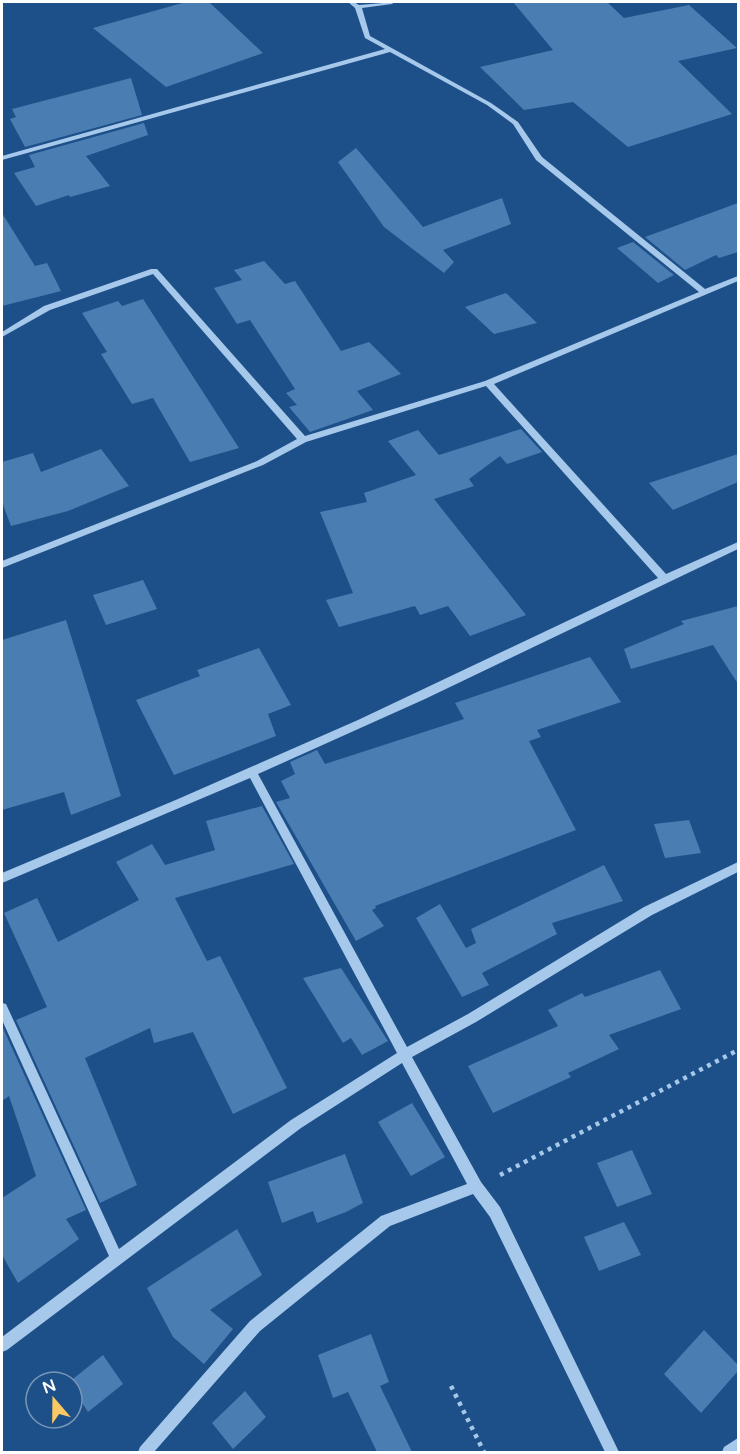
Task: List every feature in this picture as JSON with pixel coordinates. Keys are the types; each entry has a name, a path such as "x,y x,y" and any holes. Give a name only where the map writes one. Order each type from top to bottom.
{"street":[{"path":"351,2 358,7 367,37 489,104 516,123 539,158 704,292"},
{"path":"358,7 392,2"},
{"path":"2,158 390,50"},
{"path":"2,335 47,308 154,272 303,440"},
{"path":"2,566 260,464 303,440 488,383 738,278"},
{"path":"488,383 664,578"},
{"path":"2,878 252,772 480,668 738,544"},
{"path":"252,772 476,1187 495,1212 612,1452"},
{"path":"2,1345 296,1124 404,1055 472,1018 648,911 738,867"},
{"path":"2,1008 117,1259"},
{"path":"145,1452 255,1326 368,1235 386,1221 476,1187"},
{"path":"729,1452 738,1444"}],"path":[{"path":"476,1187 738,1050"},
{"path":"451,1386 484,1452"}],"building":[{"path":"186,2 209,2 263,53 166,87 93,28"},
{"path":"513,2 607,2 624,18 689,5 737,48 678,61 732,114 628,147 573,102 524,110 480,67 553,50"},
{"path":"131,78 142,115 25,147 10,119 16,117 12,109"},
{"path":"144,123 148,135 86,156 110,186 70,197 69,195 36,206 14,173 35,167 29,155"},
{"path":"356,148 423,227 502,198 511,224 443,250 454,262 444,273 384,227 338,162"},
{"path":"738,203 738,252 719,258 716,255 685,270 645,237"},
{"path":"2,213 35,266 47,263 61,291 2,306"},
{"path":"633,242 674,275 658,283 617,248"},
{"path":"264,261 285,284 295,281 341,351 369,342 401,374 357,391 373,410 310,432 289,407 297,405 286,393 295,389 250,320 237,324 214,288 242,280 234,270"},
{"path":"506,293 537,323 494,334 465,307"},
{"path":"143,299 239,448 190,462 153,398 132,404 101,354 107,352 82,313 118,301 122,306"},
{"path":"521,429 542,452 507,464 500,456 469,479 474,486 434,499 526,615 470,636 448,606 420,615 415,606 339,627 326,600 353,593 320,512 367,502 364,493 416,475 388,441 418,430 439,455"},
{"path":"101,449 129,486 68,511 11,526 2,502 2,462 33,453 41,472"},
{"path":"738,454 738,482 673,510 649,483"},
{"path":"143,580 157,609 106,625 93,595"},
{"path":"738,606 738,684 713,645 631,669 624,649 684,624 681,621"},
{"path":"66,620 121,796 71,815 64,792 2,810 2,640"},
{"path":"259,648 291,705 268,714 276,736 174,775 136,700 200,676 197,670"},
{"path":"590,657 621,702 537,730 541,737 529,741 576,830 375,906 376,908 372,910 384,926 356,941 276,802 290,798 281,781 295,774 290,762 317,750 325,764 464,719 455,703"},
{"path":"262,806 294,864 175,898 207,961 220,956 287,1088 233,1114 193,1032 154,1043 150,1028 85,1058 137,1185 100,1203 16,1020 47,1007 4,913 37,898 58,942 139,900 116,862 152,844 165,865 215,850 206,821"},
{"path":"689,820 701,853 665,858 654,824"},
{"path":"604,865 623,901 552,923 557,934 482,973 489,985 462,997 416,918 440,904 466,948 476,943 471,929"},
{"path":"341,968 388,1041 362,1055 351,1038 343,1043 303,978"},
{"path":"660,970 681,1009 609,1035 619,1049 568,1073 571,1077 493,1113 468,1066 558,1026 548,1010 582,993 585,997"},
{"path":"2,1026 86,1210 66,1219 79,1239 18,1283 2,1255 2,1198 36,1176 9,1096 2,1101"},
{"path":"412,1103 445,1157 411,1176 378,1122"},
{"path":"632,1150 652,1194 617,1207 597,1163"},
{"path":"345,1154 363,1203 317,1223 313,1211 282,1223 268,1182"},
{"path":"624,1222 641,1255 599,1271 584,1237"},
{"path":"237,1229 262,1275 210,1310 233,1329 204,1364 173,1337 147,1288"},
{"path":"704,1330 738,1365 738,1371 701,1413 664,1374"},
{"path":"371,1334 389,1382 380,1386 412,1452 377,1452 348,1392 333,1398 318,1355"},
{"path":"103,1355 123,1384 88,1412 84,1406 84,1370"},
{"path":"245,1391 266,1417 233,1449 212,1423"}]}
